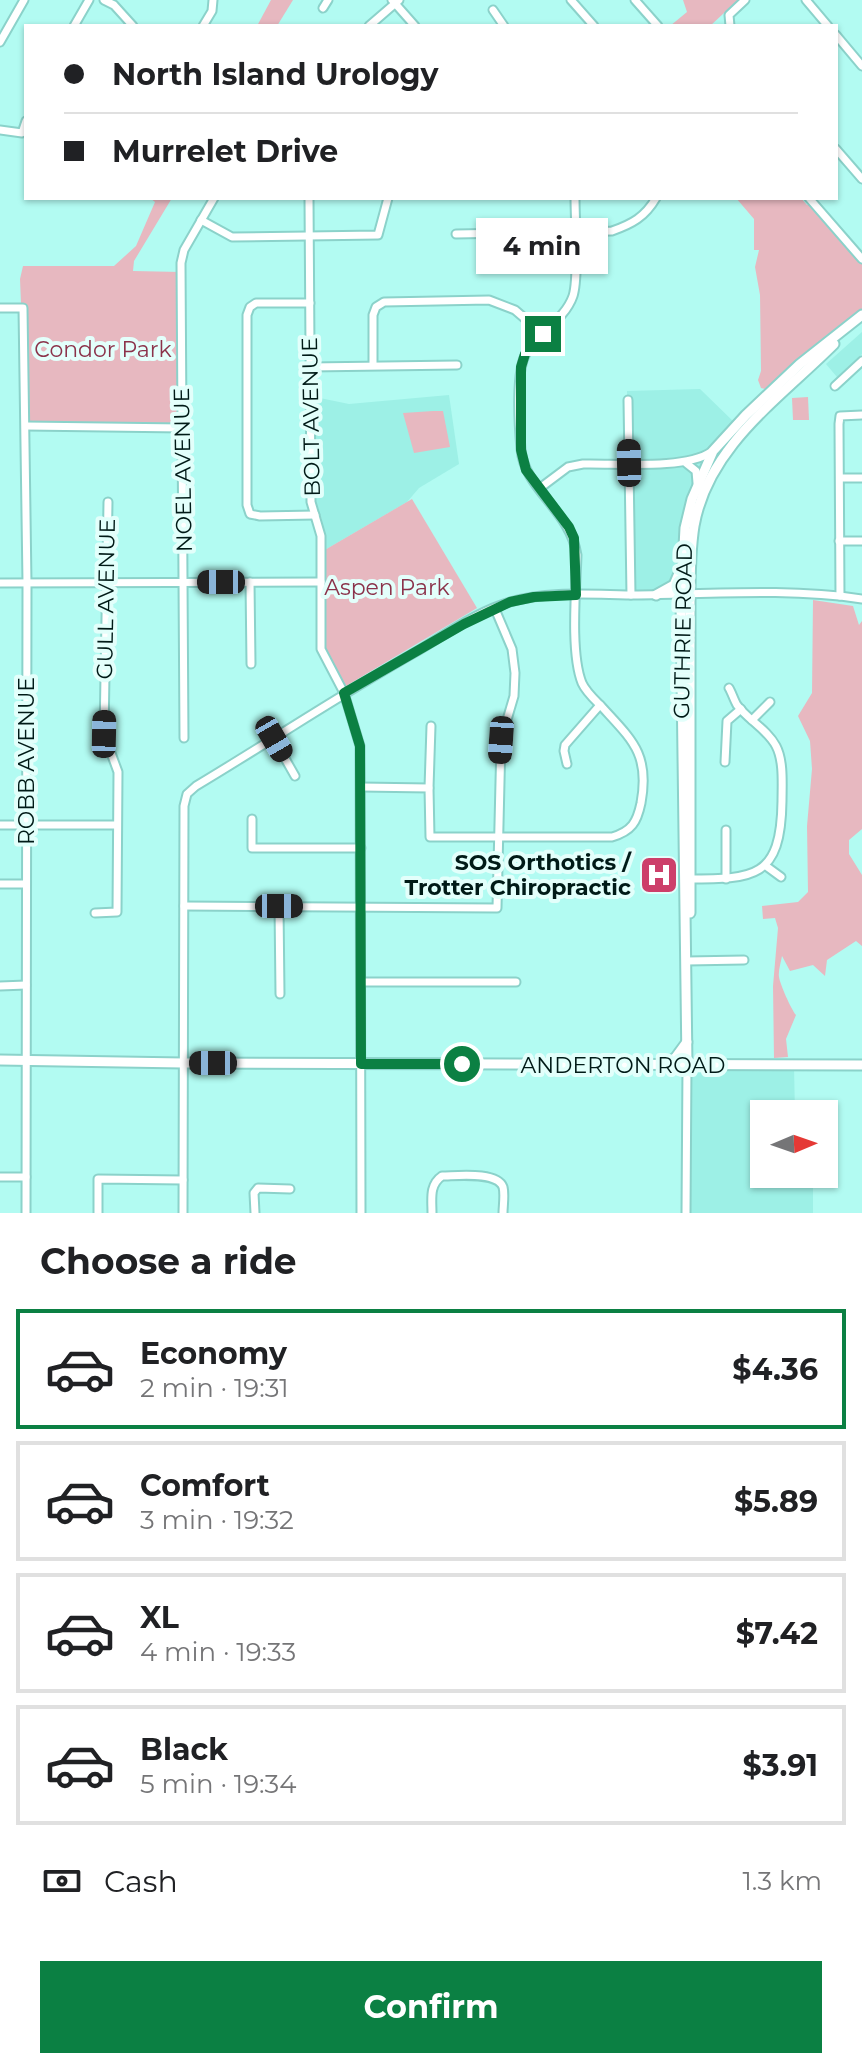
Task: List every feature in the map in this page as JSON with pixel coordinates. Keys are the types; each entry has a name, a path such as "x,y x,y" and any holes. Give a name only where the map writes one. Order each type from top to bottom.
{"main road":[{"name":"GUTHRIE ROAD","path":"686,594 682,568 685,528 696,488 713,451 800,364 862,316"},
{"name":"GUTHRIE ROAD","path":"687,1065 686,594 694,524 717,465 734,441 862,316"},
{"path":"656,595 674,585 682,568"},
{"path":"666,1065 687,1042"},
{"name":"ANDERTON ROAD","path":"0,1060 862,1065"}],"street":[{"path":"0,42 24,0"},
{"path":"75,24 89,0"},
{"path":"104,0 114,5 131,24"},
{"path":"204,24 212,11 213,0"},
{"path":"323,8 328,0"},
{"path":"571,0 592,24"},
{"path":"635,0 656,24"},
{"path":"730,24 729,15 745,0"},
{"path":"806,0 826,24"},
{"path":"371,24 395,1 413,24"},
{"path":"493,10 503,24"},
{"path":"838,37 862,66"},
{"path":"0,130 22,133 24,127"},
{"path":"838,151 862,179"},
{"path":"213,200 201,220 232,237 378,235 387,200"},
{"name":"BOLT AVENUE","path":"309,200 311,502 321,536 321,649 344,693 360,746 361,1213"},
{"path":"431,726 430,837 610,837 626,833 633,827 643,793 642,762 632,738 583,685 577,661 574,538 523,462 521,367 525,354 569,307 575,291 575,200"},
{"path":"456,234 612,231 643,217 655,200"},
{"path":"811,200 862,259"},
{"name":"NOEL AVENUE","path":"184,738 181,263 184,250 201,220"},
{"path":"373,365 373,315 376,307 384,302 489,300 515,310 543,334"},
{"path":"310,303 256,303 247,315 247,505 250,514 260,516 315,515"},
{"name":"ROBB AVENUE","path":"0,308 23,308 27,583 26,1213"},
{"path":"835,386 862,361"},
{"path":"310,367 457,365"},
{"path":"853,370 862,370"},
{"path":"628,400 631,595"},
{"path":"840,596 840,416 862,415"},
{"path":"26,426 183,428"},
{"path":"540,488 568,467 583,464 686,463 713,451"},
{"path":"686,463 696,471 696,488"},
{"path":"840,478 862,478"},
{"name":"GULL AVENUE","path":"95,913 117,912 118,772 104,734 108,502"},
{"path":"839,541 862,541"},
{"path":"250,582 251,664"},
{"path":"0,583 321,582"},
{"path":"183,1213 184,806 187,794 344,693 510,602 534,597 576,595 800,593 862,599"},
{"path":"184,906 499,906 501,740 514,696 515,673 512,649 495,609"},
{"path":"687,879 742,877 766,866 781,835 777,747 741,709 729,688"},
{"path":"752,720 770,702"},
{"path":"567,764 565,745 600,705"},
{"path":"725,762 727,721 741,709"},
{"path":"274,739 295,776"},
{"path":"361,787 429,788"},
{"path":"252,819 252,848 361,848"},
{"path":"0,825 117,825"},
{"path":"726,830 726,879"},
{"path":"766,866 781,877"},
{"path":"0,884 26,884"},
{"path":"279,906 280,994"},
{"path":"687,961 744,960"},
{"path":"361,982 516,982"},
{"path":"0,986 26,985"},
{"name":"GUTHRIE ROAD","path":"686,1213 687,1065"},
{"path":"432,1213 432,1189 435,1181 442,1176 489,1176 497,1180 503,1187 503,1213"},
{"path":"0,1177 26,1177"},
{"path":"98,1213 98,1179 183,1180"},
{"path":"255,1213 254,1193 258,1188 290,1189"}],"shaded area":[{"path":"862,332 862,354 837,377 826,364"},
{"path":"700,389 737,425 713,451 692,499 682,568 665,591 631,595 627,391"},
{"path":"449,395 459,464 419,488 407,502 323,551 322,520 315,501 315,397 349,404"},
{"path":"687,1065 794,1066 795,1100 750,1100 750,1188 813,1188 813,1213 686,1213"}],"green space":[{"path":"271,0 293,0 278,24 258,24"},
{"path":"683,0 738,0 712,24 672,24 687,12"},
{"name":"Condor Park","path":"152,200 171,200 134,261 133,271 181,272 183,428 26,426 20,279 23,266 114,266 136,246 155,202"},
{"path":"738,200 803,200 807,205 812,202 862,259 862,315 773,391 761,388 758,380 761,371 760,295 755,267 759,250 754,250 754,219"},
{"path":"808,397 809,420 793,420 792,398"},
{"path":"443,411 450,447 414,453 403,413"},
{"name":"Aspen Park","path":"412,499 477,608 346,686 323,647 323,551"},
{"path":"813,600 853,606 859,625 862,621 862,829 849,840 849,854 862,875 862,946 856,941 827,960 825,976 813,965 790,971 782,956 779,977 796,1015 786,1039 788,1057 774,1058 773,986 778,928 775,918 763,919 762,906 798,902 808,892 807,826 812,769 810,741 798,716 812,693"}],"place":[{"name":"SOS Orthotics / Trotter Chiropractic","path":"659,875"}],"route":[{"path":"462,1064 361,1064 360,746 344,693 464,624 510,602 534,597 576,595 577,555 574,538 526,470 521,450 521,367 525,354 543,334"}]}
